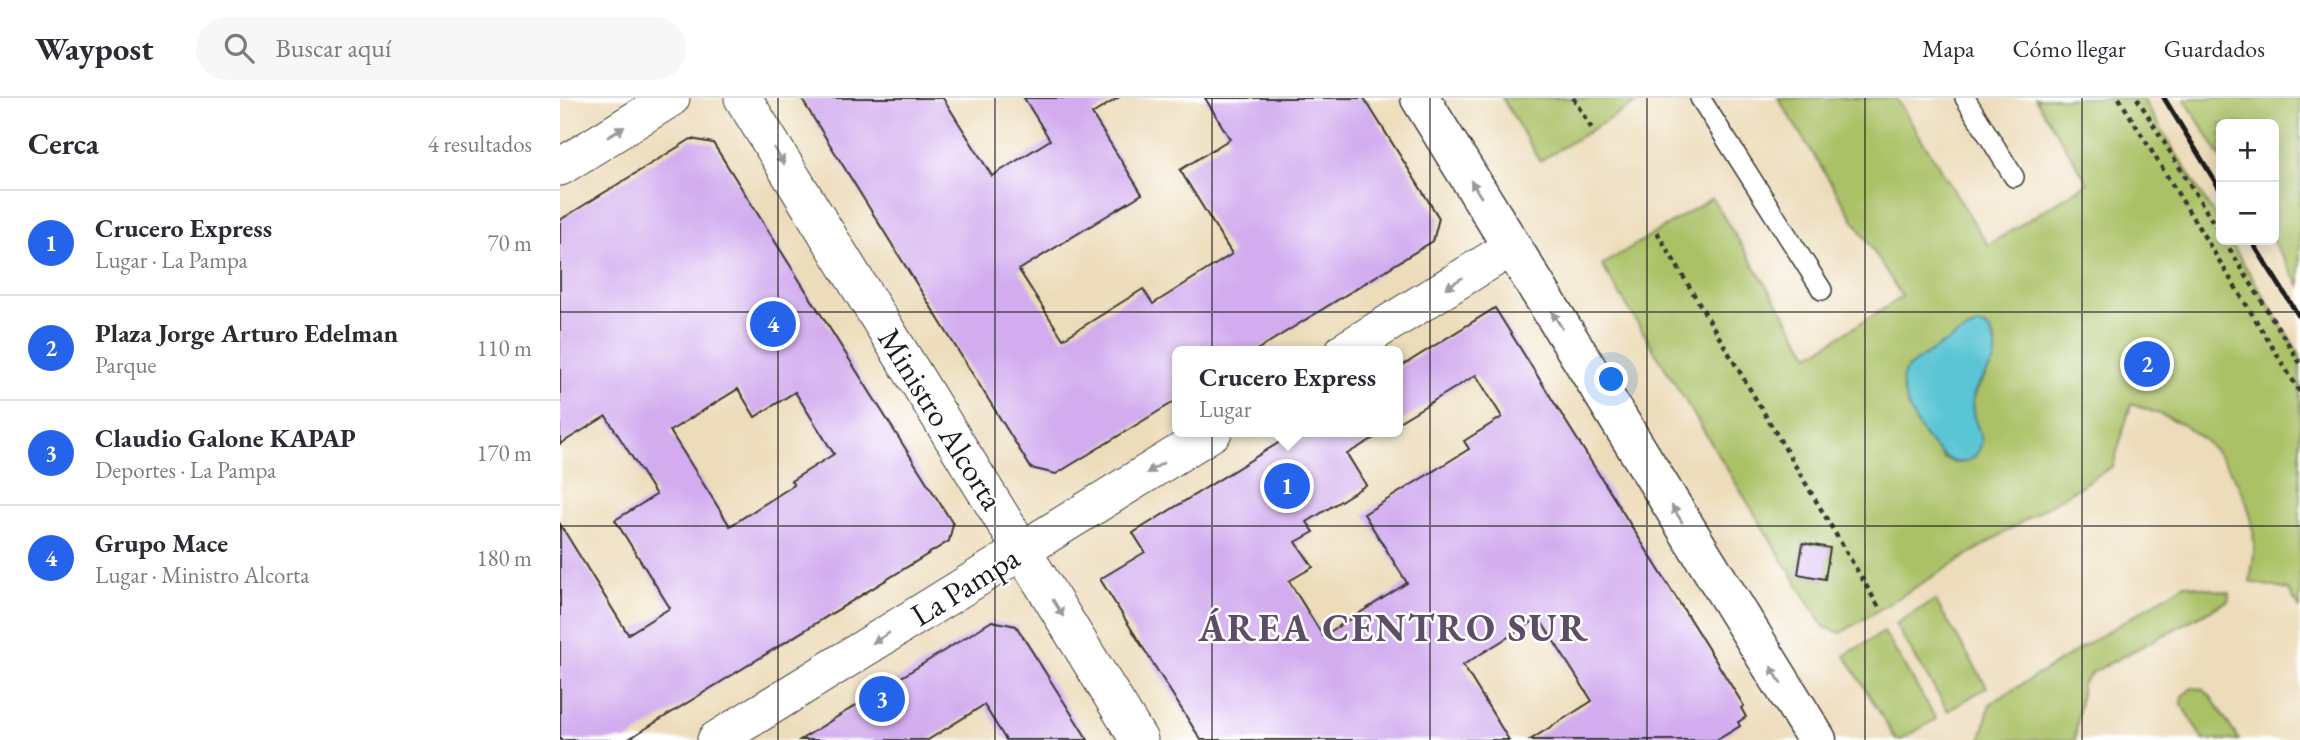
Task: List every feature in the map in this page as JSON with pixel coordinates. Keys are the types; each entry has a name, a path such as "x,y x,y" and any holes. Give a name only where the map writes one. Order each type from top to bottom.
{"main road":[{"path":"1420,98 1810,738"}],"street":[{"path":"560,167 671,98"},
{"name":"Ministro Alcorta","path":"744,98 1139,740"},
{"path":"1351,346 1512,247"},
{"name":"La Pampa","path":"716,740 1205,437"}],"lane":[{"path":"1700,98 1822,290"},
{"path":"1965,98 2014,177"}],"path":[{"path":"1573,98 1592,129"},
{"path":"2119,98 2300,392"},
{"path":"2137,98 2216,227"},
{"path":"1657,232 1880,609"},
{"path":"2227,245 2300,363"}],"green space":[{"path":"1502,98 1644,98 1540,161"},
{"path":"1778,98 1896,98 1988,245 2088,183 2035,98 2142,98 2216,218 2216,245 2232,245 2300,355 2300,608 2288,590 2250,582 2254,550 2249,512 2243,494 2224,461 2197,434 2181,424 2131,404 2113,466 1841,633 1824,627 1602,265 1712,198 1810,355 1902,297","holes":["1979,325 1984,325 1994,339 1996,352 1974,400 1973,415 1980,433 1962,463 1954,463 1943,458 1902,378 1910,366","1803,543 1830,548 1824,579 1798,574"]},
{"path":"2184,98 2300,98 2300,286 2275,245 2279,245 2279,119 2216,119 2216,150"},
{"path":"2185,584 2230,593 2228,601 2093,672 2082,684 2075,740 1981,740 1990,704"},
{"path":"1935,600 1987,687 1948,711 1895,624"},
{"path":"1884,632 1936,719 1901,740 1896,740 1845,655"},
{"path":"2192,688 2203,689 2211,697 2239,740 2203,740 2181,703 2182,696"}],"water":[{"path":"1979,325 1990,331 1995,349 1993,364 1975,390 1972,404 1982,440 1973,457 1967,461 1956,462 1944,456 1920,430 1905,397 1902,382 1905,371 1917,361"}],"building":[{"path":"801,98 943,98 992,176 1050,140 1024,98 1118,98 1092,114 1142,194 1019,270 1063,339 1143,289 1153,304 1232,254 1180,170 1230,139 1205,98 1364,98 1439,218 1433,241 1263,346 1172,346 1172,403 1056,474 1031,468"},
{"path":"691,139 713,143 953,524 949,541 627,740 560,740 560,524 628,634 670,608 615,520 656,495 606,416 560,444 560,220","holes":["738,389 755,417 795,392 834,454 791,481 794,485 730,526 670,431"]},
{"path":"1495,308 1744,706 1741,708 1746,717 1738,722 1740,726 1717,740 1530,740 1592,701 1539,618 1463,665 1509,740 1201,740 1100,579 1145,552 1133,533 1288,437 1376,437 1347,454 1366,485 1307,522 1314,532 1296,542 1313,567 1289,581 1323,636 1407,583 1364,514 1469,449 1464,441 1502,417 1476,375 1403,419 1403,365"},
{"path":"1803,543 1830,548 1825,579 1798,574"},
{"path":"992,621 1016,626 1088,740 1006,740 984,705 928,740 800,740"}],"railway":[{"path":"2164,98 2216,183"},
{"path":"2254,245 2300,318"}],"place":[{"name":"Grupo Mace","path":"773,324"},
{"name":"Plaza Jorge Arturo Edelman","path":"2147,364"},
{"name":"Crucero Express","path":"1287,486"},
{"name":"Claudio Galone KAPAP","path":"882,699"}],"district":[{"name":"ÁREA CENTRO SUR","path":"1394,627"}]}
